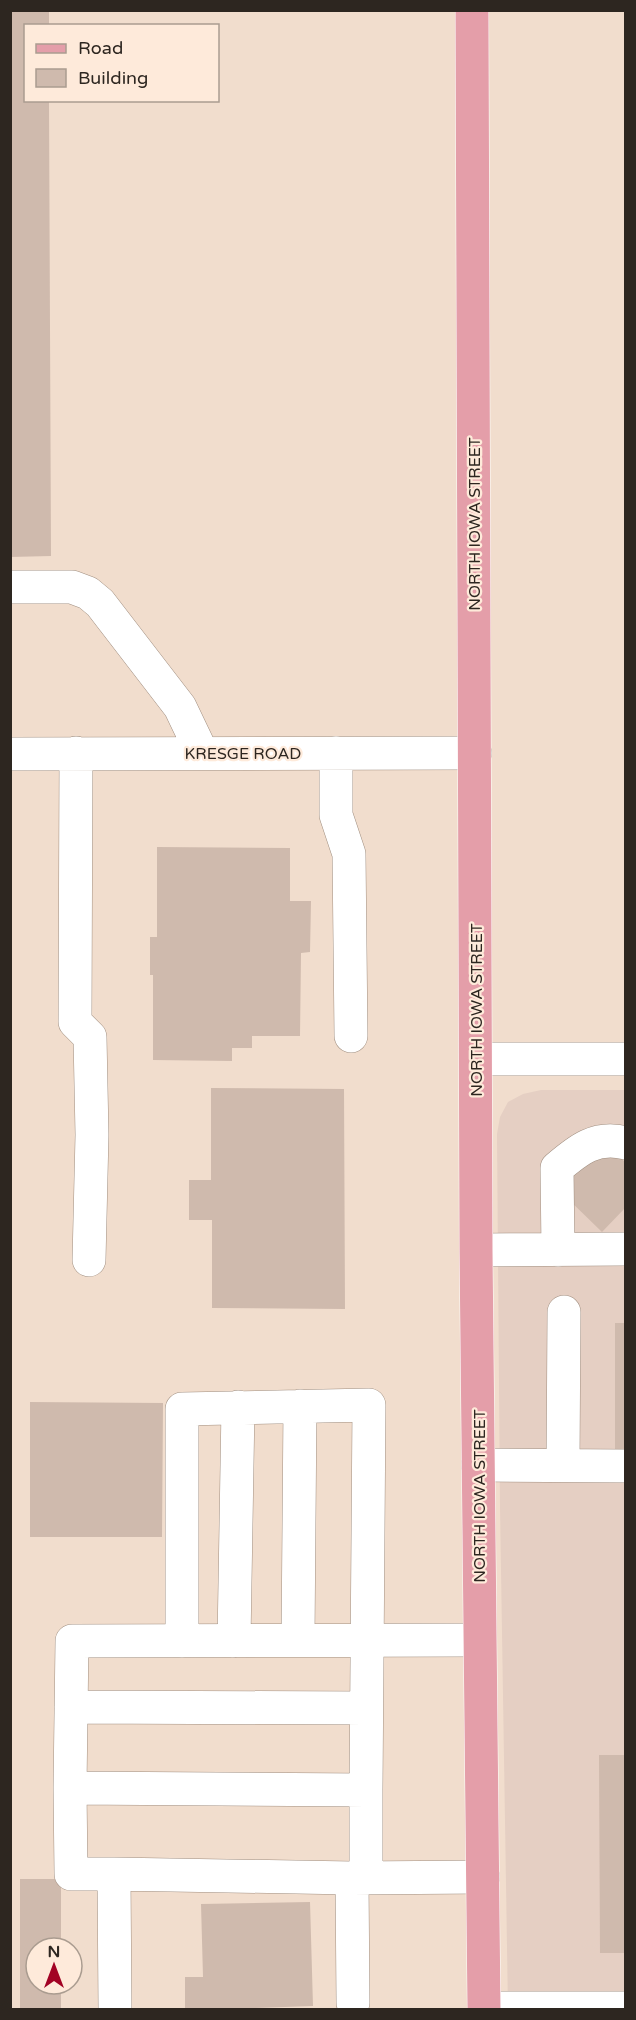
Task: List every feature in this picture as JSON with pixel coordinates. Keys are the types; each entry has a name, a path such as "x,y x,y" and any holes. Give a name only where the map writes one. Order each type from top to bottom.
{"main road":[{"name":"NORTH IOWA STREET","path":"472,10 476,1250 484,2009"}],"street":[{"path":"10,587 72,587 88,593 100,603 180,707 202,753"},
{"path":"76,753 75,1022 90,1037 92,1135 89,1260"},
{"path":"336,753 336,815 349,854 351,1036"},
{"name":"KRESGE ROAD","path":"10,754 475,753"},
{"path":"476,1059 626,1059"},
{"path":"558,1250 557,1168 576,1152 592,1143 617,1140 626,1143"},
{"path":"476,1250 626,1249"},
{"path":"563,1466 564,1312"},
{"path":"182,1641 182,1409 369,1405 366,1790 352,2003"},
{"path":"234,1641 238,1407"},
{"path":"298,1640 300,1407"},
{"path":"478,1466 626,1466"},
{"path":"480,1640 72,1641 71,1874 359,1878 483,1877"},
{"path":"71,1707 366,1708"},
{"path":"70,1788 366,1790"},
{"path":"114,1874 115,2010"},
{"path":"484,2009 626,2008"}],"shaded area":[{"path":"541,1090 625,1090 625,2009 508,2009 497,1134 500,1117 508,1102 523,1094"}],"building":[{"path":"10,10 49,10 49,24 24,24 24,102 49,102 51,556 10,557"},
{"path":"157,847 290,848 290,901 311,901 310,952 301,953 300,1036 252,1036 252,1048 232,1048 232,1061 153,1060 153,975 150,975 150,937 157,937"},
{"path":"211,1088 344,1089 345,1309 212,1308 212,1220 189,1220 189,1180 211,1180"},
{"path":"612,1150 626,1163 626,1207 602,1232 566,1197 567,1179 594,1151"},
{"path":"615,1323 626,1323 626,1449 615,1449"},
{"path":"30,1402 163,1403 162,1537 30,1537"},
{"path":"599,1755 626,1755 626,1953 600,1953"},
{"path":"20,1879 61,1879 61,1936 24,1936 24,1996 61,1996 61,2008 20,2008"},
{"path":"310,1902 313,2006 256,2008 256,2010 185,2010 185,1977 203,1977 201,1904"}]}
